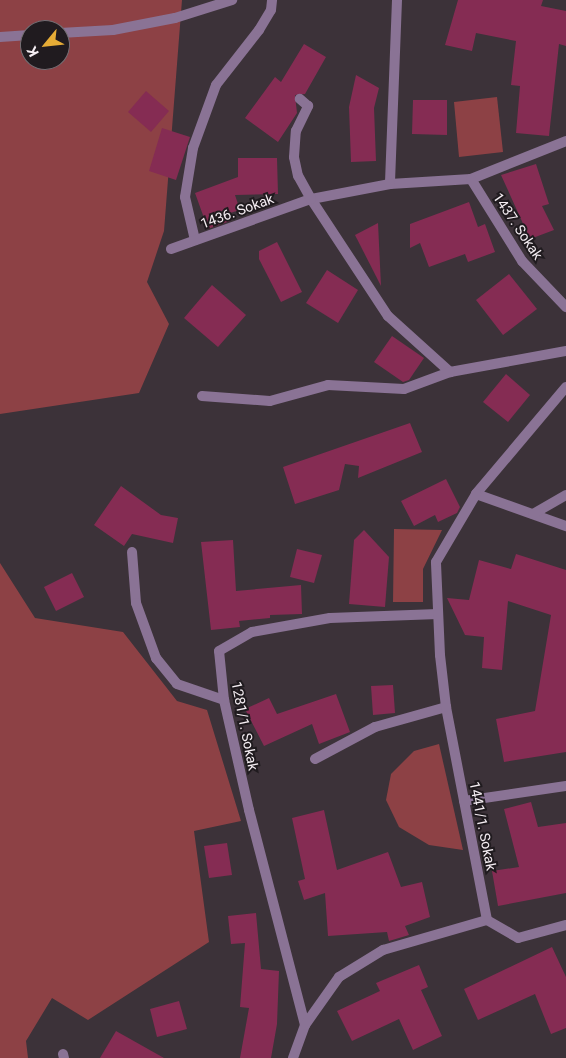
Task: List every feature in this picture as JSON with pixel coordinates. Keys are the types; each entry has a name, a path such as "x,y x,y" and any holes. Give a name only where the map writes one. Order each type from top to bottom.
{"street":[{"path":"70,32 112,30 175,18 232,0"},
{"path":"195,240 186,197 193,148 216,85 259,30 271,10 272,0"},
{"path":"390,184 397,0"},
{"path":"0,37 20,36"},
{"path":"300,99 308,106 296,132 294,157 298,176 311,199 388,316 450,372"},
{"name":"1436. Sokak","path":"171,248 311,199 390,184 471,179 566,141"},
{"name":"1437. Sokak","path":"471,179 522,261 566,307"},
{"path":"202,396 270,402 328,385 404,389 450,372 566,351"},
{"name":"1441/1. Sokak","path":"487,920 446,707 438,614 436,562 476,494 566,387"},
{"path":"476,494 566,526"},
{"path":"533,514 566,495"},
{"path":"132,552 136,602 156,658 177,684 224,700"},
{"name":"1281/1. Sokak","path":"305,1025 249,810 224,700 219,651 252,632 330,618 438,614"},
{"path":"315,759 376,727 446,707"},
{"path":"464,802 566,786"},
{"path":"293,1058 305,1025 338,977 383,950 487,920 518,938 566,925"}],"shaded area":[{"path":"0,0 182,0 164,231 147,282 169,324 139,393 0,414"},
{"path":"497,97 503,152 459,157 454,102"},
{"path":"394,529 442,530 423,569 423,602 393,602"},
{"path":"0,563 35,618 123,632 177,701 207,710 241,821 194,831 209,942 88,1020 52,998 26,1041 28,1058 0,1058"},
{"path":"439,744 463,850 429,845 399,827 386,800 391,774 414,751"}],"building":[{"path":"458,0 543,0 541,6 566,11 566,46 559,44 549,136 516,133 520,86 511,85 516,41 476,33 472,51 445,45"},
{"path":"304,44 326,57 305,94 295,95 297,113 278,142 245,118 275,77 281,82"},
{"path":"356,75 379,88 374,108 376,161 351,162 349,107"},
{"path":"146,91 169,111 151,132 128,112"},
{"path":"413,100 447,100 447,135 412,134"},
{"path":"162,128 190,137 176,180 149,171"},
{"path":"238,158 277,158 278,194 235,195 240,210 227,214 230,221 208,229 195,193 238,177"},
{"path":"536,164 549,204 542,206 554,230 530,239 501,175"},
{"path":"469,202 478,227 485,224 495,252 468,262 465,254 429,267 420,243 410,248 410,224"},
{"path":"378,223 381,286 355,235"},
{"path":"277,242 302,292 281,302 259,259 259,251"},
{"path":"327,270 358,290 338,323 306,303"},
{"path":"509,274 537,309 503,335 476,300"},
{"path":"212,285 246,315 218,347 184,318"},
{"path":"392,336 424,358 409,380 403,382 374,362"},
{"path":"506,374 530,395 508,422 483,402"},
{"path":"410,423 422,452 358,478 359,466 345,464 339,490 295,504 283,467"},
{"path":"446,479 460,507 457,513 438,522 435,515 414,526 401,501"},
{"path":"121,486 161,515 178,518 173,543 132,534 124,546 94,525"},
{"path":"364,530 389,557 385,607 349,604 354,540"},
{"path":"233,540 236,591 301,585 302,614 270,615 270,618 239,621 240,627 211,630 201,542"},
{"path":"297,549 322,555 314,583 290,577"},
{"path":"516,554 566,570 566,752 504,762 496,719 535,711 551,615 508,601 502,670 482,668 484,637 465,635 447,598 469,600 479,560 511,569"},
{"path":"72,573 84,597 56,611 44,587"},
{"path":"393,685 395,713 373,715 371,686"},
{"path":"336,694 350,732 319,744 312,724 264,746 245,709 269,698 277,714"},
{"path":"531,802 538,827 566,823 566,893 498,906 492,871 519,867 504,809"},
{"path":"324,810 337,870 388,852 401,887 422,882 430,917 405,926 409,935 389,941 387,932 328,936 325,893 304,900 298,881 305,879 292,818"},
{"path":"227,843 232,875 209,878 204,846"},
{"path":"256,913 261,969 279,971 277,1024 271,1058 240,1058 249,1008 240,1007 245,943 231,944 228,916"},
{"path":"552,947 566,977 566,1028 551,1034 535,994 478,1020 464,989"},
{"path":"419,965 428,987 421,990 442,1036 413,1050 399,1019 352,1041 337,1011 380,991 376,983"},
{"path":"179,1001 187,1029 157,1037 150,1009"},
{"path":"116,1031 164,1058 100,1058"}]}
